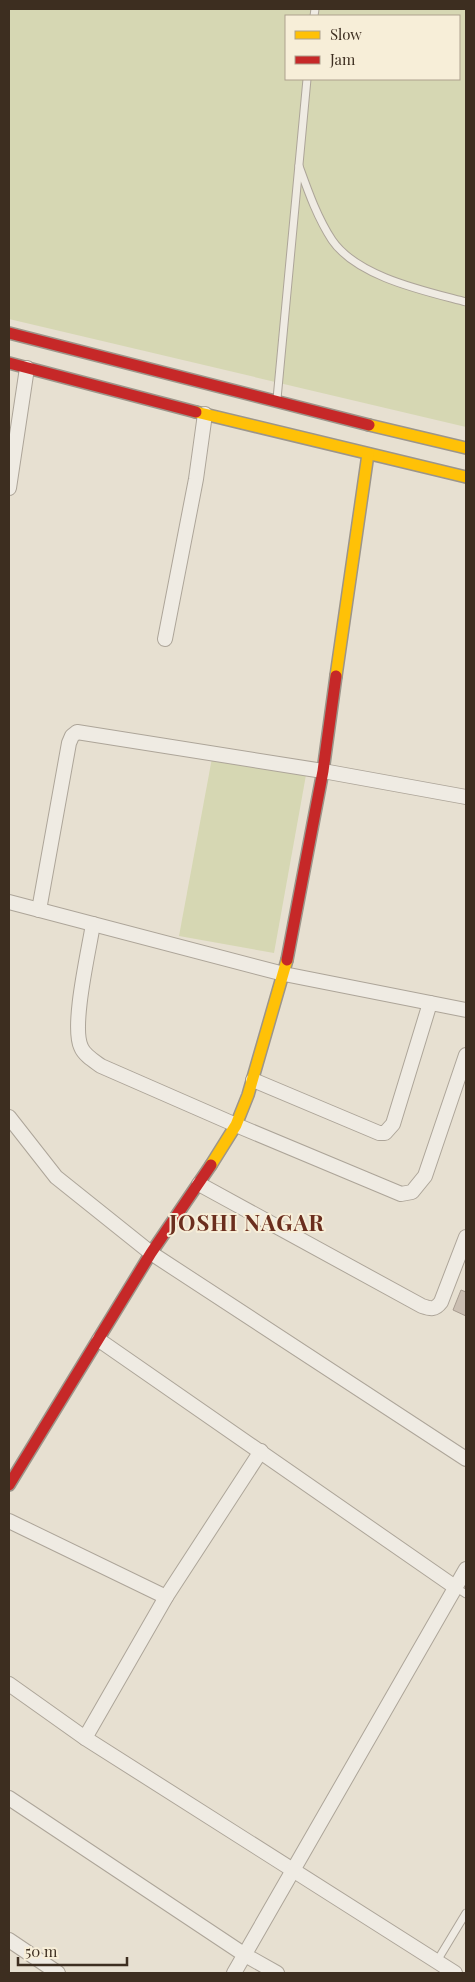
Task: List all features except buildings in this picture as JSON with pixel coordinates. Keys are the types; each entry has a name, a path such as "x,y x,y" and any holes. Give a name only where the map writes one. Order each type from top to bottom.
{"street":[{"path":"9,333 277,402 466,448"},
{"path":"9,363 205,414 466,477"},
{"path":"9,488 27,368"},
{"path":"164,639 196,479 205,414"},
{"path":"9,1485 100,1340 151,1252 199,1184 236,1125 253,1080 284,974 323,771 368,454"},
{"path":"39,910 69,743 74,733 84,732 323,771 466,798"},
{"path":"9,902 284,974 466,1010"},
{"path":"93,924 77,1027 81,1049 101,1066 401,1194 412,1192 425,1176 466,1055"},
{"path":"253,1080 379,1133 385,1133 393,1124 430,1002"},
{"path":"9,1117 56,1177 151,1252 466,1459"},
{"path":"199,1184 422,1306 431,1309 437,1307 442,1302 466,1237"},
{"path":"100,1340 461,1590"},
{"path":"85,1738 166,1597 261,1452"},
{"path":"9,1521 166,1597"},
{"path":"234,1973 461,1590 466,1569"},
{"path":"9,1684 85,1738 455,1973"},
{"path":"9,1798 246,1955 277,1973"},
{"path":"9,1940 58,1973"}],"lane":[{"path":"277,402 307,80"},
{"path":"298,164 320,220 333,242 349,258 371,271 426,291 466,302"},
{"path":"437,1961 466,1913"}],"green space":[{"path":"9,9 466,9 466,427 9,319"},
{"path":"212,758 306,775 274,953 179,936"}],"traffic: slow":[{"path":"196,412 466,477"},
{"path":"369,425 466,448"},
{"path":"336,676 368,454"},
{"path":"211,1165 236,1125 248,1095 287,960"}],"traffic: jam":[{"path":"9,333 369,425"},
{"path":"9,363 196,412"},
{"path":"287,960 323,771 336,676"},
{"path":"9,1485 151,1253 211,1165"}],"district":[{"name":"JOSHI NAGAR","path":"247,1222"}]}
